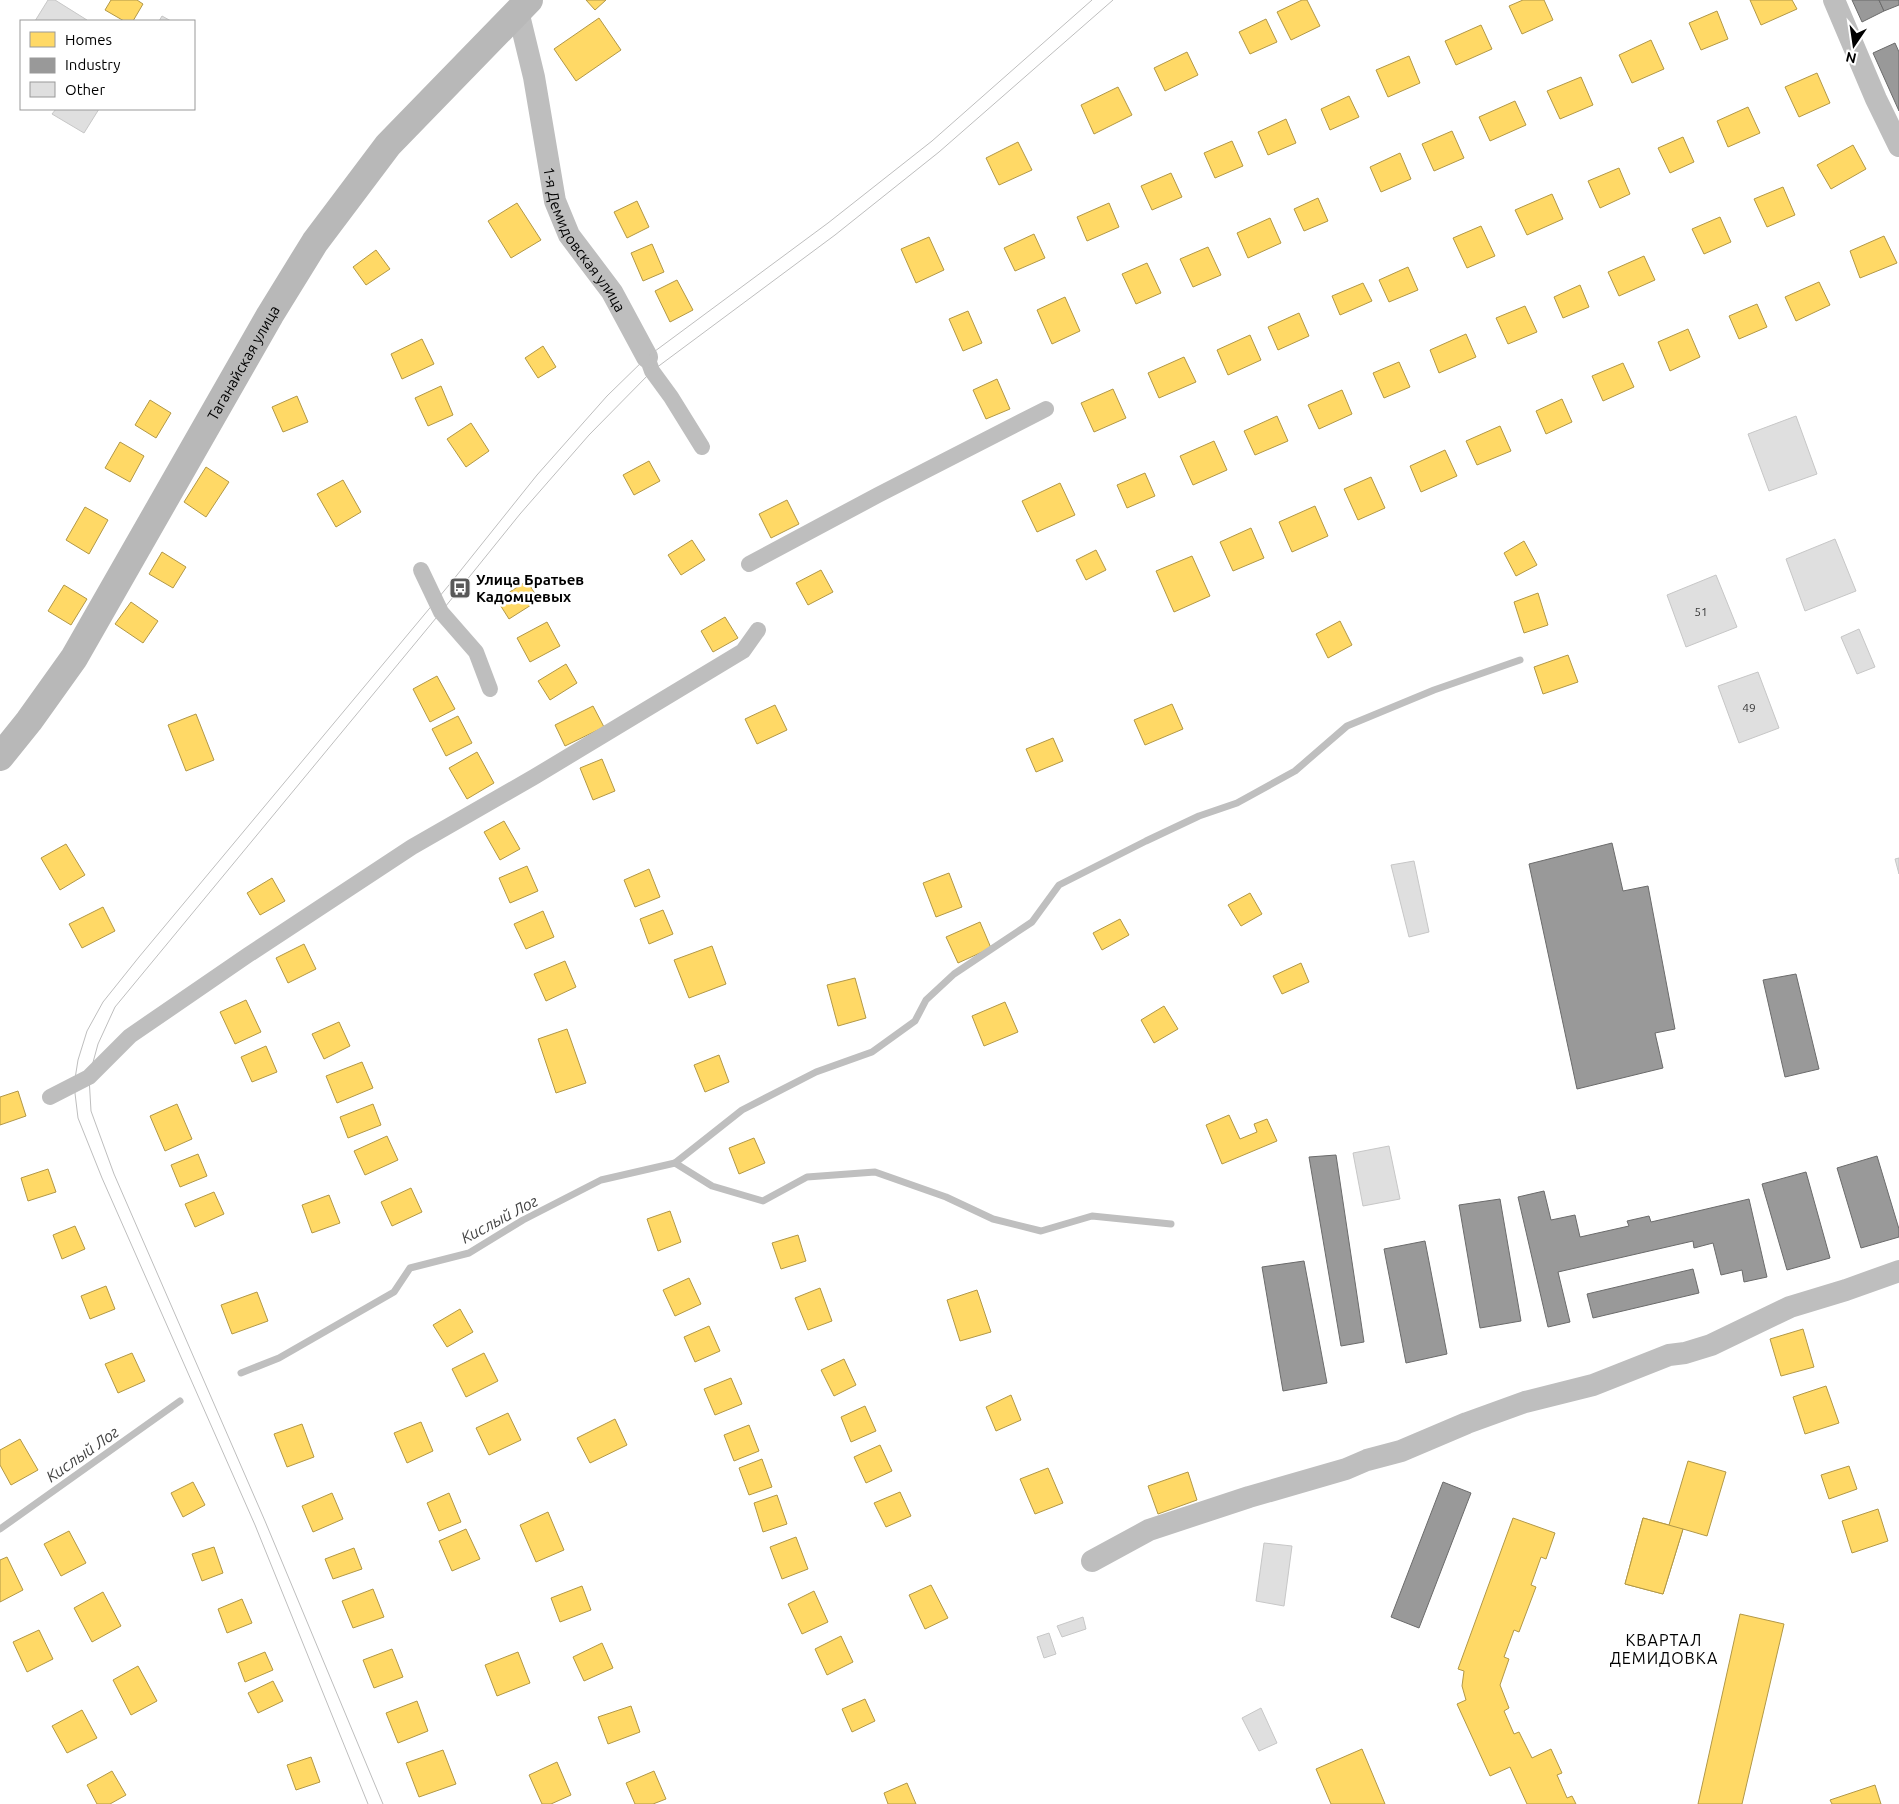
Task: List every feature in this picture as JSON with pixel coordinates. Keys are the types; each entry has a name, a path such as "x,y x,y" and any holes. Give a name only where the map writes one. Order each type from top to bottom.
{"main road":[{"name":"Таганайская улица","path":"0,757 29,721 74,658 270,315 315,242 388,145 524,6"}],"street":[{"path":"1834,0 1876,99 1899,146"},
{"name":"1-я Демидовская улица","path":"524,6 555,200 570,235 612,292 647,357 652,371 702,446"},
{"path":"749,564 1046,408"},
{"path":"421,570 441,612 476,652 490,689"},
{"path":"50,1097 89,1077 130,1036 404,852 534,777 743,651 758,630"},
{"path":"1092,1561 1150,1530 1249,1497 1401,1451 1467,1423 1525,1402 1593,1385 1668,1355 1685,1353 1710,1345 1790,1307 1899,1271"}],"building: Homes":[{"path":"111,0 137,0 143,4 134,20 122,20 105,10"},
{"path":"586,0 606,0 595,10"},
{"path":"1302,0 1307,0 1320,26 1291,40 1277,12"},
{"path":"1523,0 1544,0 1553,20 1522,34 1509,6"},
{"path":"1750,0 1792,0 1797,9 1761,25"},
{"path":"1717,11 1728,39 1701,50 1689,23"},
{"path":"599,18 621,50 576,81 554,49"},
{"path":"1266,19 1277,42 1250,54 1239,32"},
{"path":"1481,25 1492,49 1456,65 1445,41"},
{"path":"1651,40 1664,69 1632,83 1619,55"},
{"path":"1187,52 1198,75 1165,91 1154,68"},
{"path":"1409,56 1420,83 1388,97 1376,70"},
{"path":"1817,73 1830,103 1799,117 1785,87"},
{"path":"1581,77 1593,105 1560,119 1547,91"},
{"path":"1118,87 1132,115 1094,134 1081,105"},
{"path":"1349,96 1359,117 1330,130 1321,109"},
{"path":"1515,101 1526,125 1490,141 1479,117"},
{"path":"1748,107 1760,133 1728,147 1717,121"},
{"path":"1286,119 1296,143 1268,155 1258,132"},
{"path":"1452,131 1464,158 1434,171 1422,144"},
{"path":"1683,137 1694,162 1670,173 1658,148"},
{"path":"1232,141 1243,166 1215,178 1204,153"},
{"path":"1018,142 1032,170 999,185 986,158"},
{"path":"1853,145 1866,169 1831,189 1817,165"},
{"path":"1400,153 1411,179 1381,192 1370,167"},
{"path":"1619,168 1630,194 1600,208 1588,181"},
{"path":"1171,173 1182,197 1152,210 1141,186"},
{"path":"1783,187 1795,215 1767,227 1754,199"},
{"path":"1552,194 1563,219 1527,235 1515,210"},
{"path":"1318,198 1328,221 1304,231 1294,209"},
{"path":"637,201 649,227 627,238 614,212"},
{"path":"517,203 541,240 511,258 488,221"},
{"path":"1109,203 1119,227 1087,241 1077,217"},
{"path":"1720,217 1731,242 1704,254 1692,229"},
{"path":"1270,218 1281,243 1248,258 1237,233"},
{"path":"1481,226 1495,256 1467,268 1453,238"},
{"path":"1034,234 1045,258 1015,271 1004,248"},
{"path":"1884,236 1897,263 1860,278 1850,251"},
{"path":"929,237 944,270 916,283 901,249"},
{"path":"652,244 664,272 643,281 631,253"},
{"path":"1208,247 1221,275 1193,287 1180,259"},
{"path":"376,250 390,269 366,285 353,267"},
{"path":"1644,256 1655,280 1619,296 1608,272"},
{"path":"1147,263 1161,293 1136,304 1122,274"},
{"path":"1408,267 1418,290 1389,302 1379,280"},
{"path":"677,280 693,310 670,322 655,291"},
{"path":"1819,282 1830,305 1796,321 1785,297"},
{"path":"1363,283 1372,301 1340,315 1332,296"},
{"path":"1580,285 1589,307 1563,318 1554,297"},
{"path":"1065,297 1080,331 1052,344 1037,310"},
{"path":"1757,304 1767,327 1739,339 1729,316"},
{"path":"1525,306 1537,332 1508,344 1496,318"},
{"path":"968,311 982,343 963,351 949,319"},
{"path":"1299,313 1309,336 1278,350 1268,327"},
{"path":"1688,329 1700,357 1670,371 1658,342"},
{"path":"1466,334 1476,357 1439,373 1430,350"},
{"path":"1250,335 1261,360 1228,375 1217,350"},
{"path":"422,339 434,364 402,379 391,354"},
{"path":"543,346 556,367 538,378 525,358"},
{"path":"1184,357 1196,382 1159,398 1148,373"},
{"path":"1399,362 1410,387 1384,398 1373,373"},
{"path":"1623,363 1634,387 1603,401 1592,376"},
{"path":"997,379 1010,409 986,419 973,390"},
{"path":"441,386 453,415 428,426 415,398"},
{"path":"1113,389 1126,418 1094,432 1081,403"},
{"path":"1342,390 1352,414 1319,429 1308,405"},
{"path":"297,396 308,422 283,432 272,407"},
{"path":"1562,399 1572,422 1546,434 1536,411"},
{"path":"150,400 171,413 156,438 135,425"},
{"path":"1277,416 1288,441 1255,455 1244,431"},
{"path":"471,423 489,451 466,467 447,439"},
{"path":"1500,426 1511,451 1477,465 1466,441"},
{"path":"1214,441 1227,470 1193,485 1180,456"},
{"path":"120,442 144,456 130,482 105,468"},
{"path":"1445,450 1457,476 1421,492 1410,466"},
{"path":"649,461 660,481 634,495 623,475"},
{"path":"206,467 229,482 206,517 184,502"},
{"path":"1145,473 1155,496 1127,508 1117,485"},
{"path":"1371,477 1385,508 1358,520 1344,489"},
{"path":"343,480 361,512 336,527 317,494"},
{"path":"1060,483 1075,515 1037,532 1022,501"},
{"path":"787,500 799,524 771,538 759,514"},
{"path":"1315,506 1328,536 1292,552 1279,522"},
{"path":"85,507 108,520 89,554 66,540"},
{"path":"1251,528 1264,558 1233,571 1220,542"},
{"path":"692,540 705,560 681,575 668,555"},
{"path":"1524,541 1537,565 1516,576 1504,553"},
{"path":"1096,550 1106,570 1086,580 1076,560"},
{"path":"162,552 186,567 173,588 149,574"},
{"path":"1192,556 1210,596 1174,612 1156,571"},
{"path":"821,570 833,592 808,605 796,583"},
{"path":"527,581 539,600 509,619 497,600"},
{"path":"64,585 87,599 71,625 48,611"},
{"path":"1538,593 1548,625 1524,633 1514,602"},
{"path":"131,602 158,621 143,643 115,624"},
{"path":"725,617 738,638 713,652 701,631"},
{"path":"1340,621 1352,645 1328,658 1316,634"},
{"path":"547,622 560,646 530,662 517,638"},
{"path":"1568,655 1578,682 1543,694 1534,667"},
{"path":"566,664 577,683 550,700 538,681"},
{"path":"437,676 455,709 430,722 413,689"},
{"path":"1172,704 1183,729 1145,745 1134,720"},
{"path":"775,705 787,730 757,744 745,719"},
{"path":"593,706 604,727 565,746 555,725"},
{"path":"196,714 214,760 186,771 168,725"},
{"path":"458,716 472,743 446,756 432,729"},
{"path":"1053,738 1063,761 1036,772 1026,749"},
{"path":"477,752 494,783 467,799 449,768"},
{"path":"602,759 615,791 593,800 580,768"},
{"path":"504,821 520,849 500,860 484,832"},
{"path":"66,844 85,875 60,890 41,858"},
{"path":"527,866 538,891 510,903 499,878"},
{"path":"649,869 660,897 635,907 624,880"},
{"path":"949,873 962,907 936,917 923,883"},
{"path":"272,878 285,901 260,915 247,893"},
{"path":"1250,893 1262,914 1241,926 1228,905"},
{"path":"103,907 115,931 82,948 69,924"},
{"path":"663,910 673,934 649,944 640,919"},
{"path":"543,911 554,937 526,949 514,924"},
{"path":"1120,919 1129,935 1102,950 1093,933"},
{"path":"980,922 991,948 958,963 946,937"},
{"path":"304,944 316,969 288,983 276,958"},
{"path":"712,946 726,984 689,998 674,960"},
{"path":"565,961 576,987 546,1001 534,974"},
{"path":"1301,963 1309,982 1282,994 1273,976"},
{"path":"855,978 866,1018 838,1026 827,985"},
{"path":"246,1000 261,1032 235,1044 220,1012"},
{"path":"1005,1002 1018,1032 984,1046 972,1016"},
{"path":"1164,1006 1178,1029 1154,1043 1141,1020"},
{"path":"339,1022 350,1046 324,1059 312,1034"},
{"path":"567,1029 586,1083 556,1093 538,1039"},
{"path":"266,1046 277,1072 252,1082 241,1057"},
{"path":"719,1055 729,1082 705,1092 694,1065"},
{"path":"362,1062 373,1088 337,1103 326,1076"},
{"path":"18,1091 26,1116 0,1125 0,1097"},
{"path":"177,1104 192,1139 165,1151 150,1116"},
{"path":"373,1104 381,1125 348,1138 340,1117"},
{"path":"1229,1115 1240,1139 1257,1132 1254,1124 1267,1119 1277,1141 1222,1164 1206,1125"},
{"path":"387,1136 398,1160 365,1175 354,1151"},
{"path":"754,1138 765,1163 739,1174 729,1148"},
{"path":"198,1154 207,1176 180,1187 171,1165"},
{"path":"48,1169 56,1192 28,1201 21,1178"},
{"path":"411,1188 422,1212 392,1226 381,1202"},
{"path":"214,1192 224,1214 195,1227 185,1204"},
{"path":"329,1195 340,1223 312,1233 302,1205"},
{"path":"670,1211 681,1242 658,1251 647,1219"},
{"path":"75,1226 85,1249 62,1259 53,1235"},
{"path":"798,1235 806,1261 781,1269 772,1243"},
{"path":"689,1278 701,1304 675,1316 663,1290"},
{"path":"106,1286 115,1309 90,1319 81,1296"},
{"path":"820,1288 832,1321 808,1330 795,1298"},
{"path":"977,1290 991,1332 960,1341 947,1300"},
{"path":"257,1292 268,1321 232,1334 221,1305"},
{"path":"460,1309 473,1332 447,1347 433,1325"},
{"path":"709,1326 720,1351 695,1362 684,1337"},
{"path":"1803,1329 1814,1367 1781,1376 1770,1339"},
{"path":"132,1353 145,1381 118,1393 105,1364"},
{"path":"484,1353 498,1381 466,1397 452,1369"},
{"path":"844,1359 856,1385 834,1396 821,1370"},
{"path":"731,1378 742,1404 715,1415 704,1389"},
{"path":"1826,1386 1839,1423 1805,1434 1793,1397"},
{"path":"1011,1395 1021,1420 996,1431 986,1407"},
{"path":"865,1406 876,1431 851,1442 841,1417"},
{"path":"508,1413 521,1440 489,1455 476,1428"},
{"path":"615,1419 627,1445 590,1463 577,1438"},
{"path":"421,1422 433,1451 407,1463 394,1433"},
{"path":"302,1424 314,1457 287,1467 274,1434"},
{"path":"749,1425 759,1451 734,1461 724,1435"},
{"path":"20,1439 38,1470 11,1485 0,1465 0,1450"},
{"path":"880,1445 892,1471 866,1483 854,1457"},
{"path":"762,1459 772,1487 749,1495 739,1468"},
{"path":"1688,1461 1726,1472 1707,1536 1683,1529 1663,1594 1625,1584 1643,1518 1669,1525"},
{"path":"1849,1466 1857,1489 1829,1499 1821,1475"},
{"path":"1048,1468 1063,1503 1035,1514 1020,1479"},
{"path":"1188,1472 1197,1500 1158,1514 1148,1486"},
{"path":"193,1482 205,1505 183,1517 171,1493"},
{"path":"900,1492 911,1516 886,1527 874,1503"},
{"path":"332,1493 343,1519 313,1532 302,1506"},
{"path":"449,1493 461,1522 439,1531 427,1503"},
{"path":"777,1495 787,1524 763,1532 754,1503"},
{"path":"1878,1509 1888,1541 1852,1553 1842,1521"},
{"path":"548,1512 564,1550 536,1562 520,1525"},
{"path":"1513,1518 1555,1533 1546,1559 1541,1557 1531,1585 1536,1587 1519,1632 1514,1630 1504,1657 1509,1659 1500,1685 1509,1708 1504,1711 1514,1734 1519,1732 1532,1758 1551,1749 1562,1773 1557,1775 1567,1798 1572,1796 1576,1804 1527,1804 1510,1767 1490,1776 1457,1704 1466,1700 1462,1686 1464,1671 1458,1669"},
{"path":"1643,1518 1683,1529 1663,1594 1625,1584"},
{"path":"466,1529 480,1559 452,1571 439,1541"},
{"path":"69,1531 86,1563 61,1576 44,1544"},
{"path":"796,1537 808,1569 782,1579 770,1547"},
{"path":"214,1547 223,1573 202,1581 192,1554"},
{"path":"354,1548 362,1569 333,1579 325,1559"},
{"path":"7,1557 23,1590 0,1602 0,1560"},
{"path":"931,1585 948,1618 925,1629 909,1595"},
{"path":"582,1586 591,1610 560,1622 551,1598"},
{"path":"373,1589 384,1617 353,1628 342,1601"},
{"path":"814,1591 828,1622 802,1634 788,1604"},
{"path":"103,1592 121,1626 92,1642 74,1608"},
{"path":"242,1599 252,1623 227,1633 218,1609"},
{"path":"1740,1614 1784,1624 1742,1804 1698,1804"},
{"path":"39,1630 53,1659 27,1672 13,1642"},
{"path":"841,1636 853,1662 827,1675 815,1649"},
{"path":"602,1643 613,1668 584,1681 573,1657"},
{"path":"392,1649 403,1677 374,1688 363,1660"},
{"path":"265,1652 273,1670 245,1682 238,1663"},
{"path":"518,1652 530,1683 497,1696 485,1665"},
{"path":"138,1666 157,1701 131,1715 113,1680"},
{"path":"273,1681 283,1701 258,1713 248,1693"},
{"path":"865,1699 875,1721 852,1732 842,1709"},
{"path":"417,1701 428,1731 398,1743 386,1713"},
{"path":"631,1706 640,1732 608,1744 598,1717"},
{"path":"82,1710 97,1738 67,1753 52,1726"},
{"path":"1362,1749 1385,1804 1331,1804 1316,1769"},
{"path":"443,1750 456,1784 419,1797 406,1763"},
{"path":"311,1757 320,1782 296,1790 287,1765"},
{"path":"557,1762 571,1795 551,1804 542,1804 529,1775"},
{"path":"112,1771 126,1795 110,1804 97,1804 87,1785"},
{"path":"654,1771 666,1799 653,1804 635,1804 626,1783"},
{"path":"907,1783 916,1804 888,1804 884,1793"},
{"path":"1875,1785 1881,1804 1832,1804 1830,1800"}],"building: Industry":[{"path":"1852,0 1879,0 1884,11 1862,22"},
{"path":"1879,0 1899,0 1899,5 1884,11"},
{"path":"1895,43 1899,52 1899,111 1873,53"},
{"path":"1612,843 1623,891 1648,886 1675,1029 1655,1033 1663,1068 1577,1089 1529,864"},
{"path":"1796,974 1819,1069 1785,1077 1763,980"},
{"path":"1336,1155 1364,1342 1341,1346 1309,1157"},
{"path":"1877,1156 1899,1229 1899,1237 1861,1248 1837,1168"},
{"path":"1806,1172 1830,1258 1787,1270 1762,1184"},
{"path":"1544,1191 1551,1220 1575,1215 1580,1237 1629,1226 1627,1221 1649,1216 1651,1222 1749,1199 1767,1277 1744,1282 1742,1270 1721,1275 1713,1243 1694,1248 1693,1241 1558,1272 1570,1322 1548,1327 1518,1197"},
{"path":"1500,1199 1521,1321 1480,1328 1459,1205"},
{"path":"1425,1241 1447,1354 1406,1363 1384,1249"},
{"path":"1304,1261 1327,1383 1283,1391 1262,1267"},
{"path":"1693,1269 1699,1293 1593,1318 1587,1294"},
{"path":"1443,1482 1471,1493 1419,1628 1391,1617"}],"building: Other":[{"path":"48,0 55,0 87,20 36,20"},
{"path":"162,16 169,20 160,20"},
{"path":"55,110 98,110 84,133 52,114"},
{"path":"1796,416 1817,474 1769,491 1748,434"},
{"path":"1835,539 1856,591 1805,611 1786,559"},
{"path":"1716,575 1737,627 1686,647 1667,595"},
{"path":"1859,629 1875,667 1857,674 1841,637"},
{"path":"1758,672 1779,728 1739,743 1718,686"},
{"path":"1899,858 1899,874 1895,859"},
{"path":"1414,861 1429,932 1409,937 1391,865"},
{"path":"1389,1146 1400,1199 1363,1206 1353,1153"},
{"path":"1264,1543 1292,1546 1284,1606 1256,1601"},
{"path":"1083,1617 1086,1629 1062,1637 1057,1626"},
{"path":"1049,1633 1056,1654 1044,1658 1037,1637"},
{"path":"1261,1708 1277,1743 1259,1751 1242,1718"}],"waterway":[{"path":"241,1373 279,1358 394,1292 410,1268 469,1253 523,1220 601,1180 675,1163 742,1110 816,1072 872,1052 915,1021 926,1000 954,974 1032,922 1059,885 1199,816 1237,803 1295,771 1347,726 1434,690 1520,660"},
{"path":"675,1163 712,1186 763,1201 807,1177 875,1172 946,1197 993,1219 1041,1231 1092,1216 1171,1224"},
{"name":"Кислый Лог","path":"0,1529 180,1401"}],"tram line":[{"path":"368,1804 255,1525 102,1178 78,1118 74,1085 78,1060 87,1031 103,1002 139,957 449,585 537,475 607,396 647,357 828,223 932,141 1092,0"},
{"path":"383,1804 265,1521 114,1174 91,1111 89,1077 98,1044 115,1007 520,514 589,435 652,371 835,235 939,152 1113,0"}],"place":[{"name":"Улица Братьев Кадомцевых","path":"460,588"}],"district":[{"name":"КВАРТАЛ ДЕМИДОВКА","path":"1664,1649"}]}
